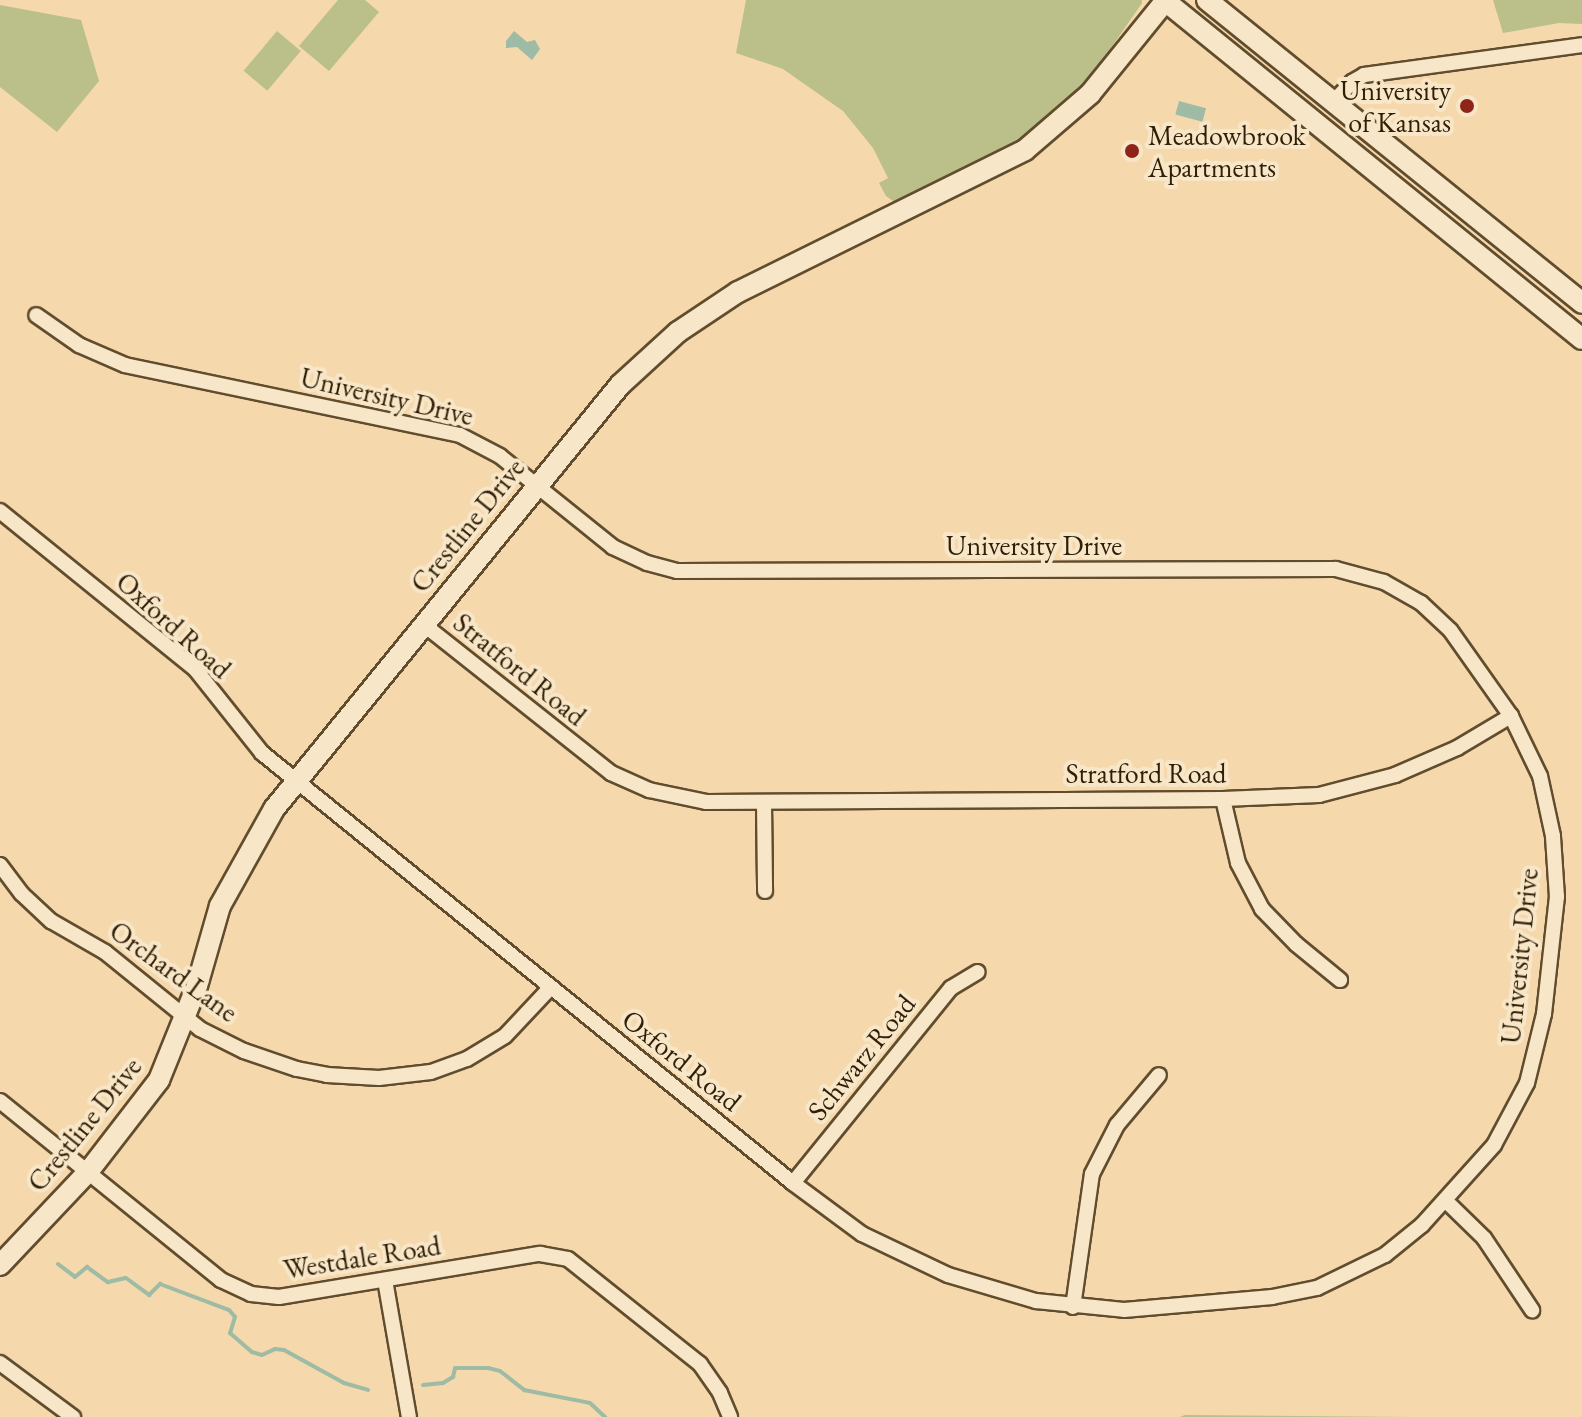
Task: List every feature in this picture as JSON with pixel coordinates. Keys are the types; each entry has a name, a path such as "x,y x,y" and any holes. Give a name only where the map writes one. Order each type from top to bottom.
{"street":[{"path":"1165,0 1582,339"},
{"name":"Crestline Drive","path":"0,1265 88,1172 159,1080 186,1017 224,897 274,809 620,385 678,332 749,286 1025,150 1090,94 1165,0"},
{"path":"1207,0 1582,303"},
{"path":"1333,102 1352,82 1364,75 1582,45"},
{"name":"University Drive","path":"36,315 79,345 125,365 460,435 500,456 632,558 690,572 1336,569 1366,575 1403,592 1438,617 1511,716 1540,776 1557,864 1544,1014 1534,1061 1516,1108 1494,1145 1446,1201"},
{"name":"Oxford Road","path":"0,511 196,670 251,742 295,780 793,1183 862,1234 915,1262 1005,1294 1073,1307 1169,1309 1272,1297 1317,1288 1385,1255 1446,1201"},
{"name":"Stratford Road","path":"423,624 611,773 649,790 685,799 764,803 1223,799 1319,795 1395,775 1457,748 1511,716"},
{"path":"1223,799 1238,863 1262,909 1296,944 1340,980"},
{"path":"764,803 765,891"},
{"name":"Orchard Lane","path":"0,865 22,894 51,921 105,952 200,1029 244,1051 285,1066 327,1075 408,1076 449,1066 488,1048 516,1026 551,987"},
{"name":"Schwarz Road","path":"793,1183 951,988 978,972"},
{"path":"1073,1307 1092,1174 1117,1125 1159,1075"},
{"name":"Westdale Road","path":"0,1101 235,1289 279,1297 540,1254 568,1259 700,1364 720,1393 730,1417"},
{"path":"1446,1201 1484,1238 1532,1310"},
{"path":"385,1280 409,1417"},
{"path":"0,1363 73,1417"}],"green space":[{"path":"338,0 365,0 379,12 329,71 299,46"},
{"path":"746,0 1142,0 1142,3 1082,90 1028,138 896,203 886,196 879,183 888,178 873,148 843,111 783,69 736,53"},
{"path":"1493,0 1582,0 1582,24 1559,23 1503,33"},
{"path":"0,5 81,20 99,81 57,132 0,87"},
{"path":"277,31 301,51 267,91 244,71"},
{"path":"1185,1415 1409,1417 1180,1417"}],"shaded area":[{"path":"514,31 527,42 535,40 540,49 532,60 517,47 506,48 506,41"},
{"path":"1179,101 1206,108 1202,122 1175,115"}],"waterway":[{"path":"58,1264 75,1277 87,1267 108,1282 126,1278 149,1295 160,1284 229,1310 235,1317 230,1333 252,1352 262,1355 275,1349 284,1350 344,1383 368,1390"},
{"path":"423,1385 443,1383 453,1377 455,1368 488,1368 500,1371 524,1390 590,1403 605,1417"}],"place":[{"name":"University of Kansas","path":"1467,106"},
{"name":"Meadowbrook Apartments","path":"1132,151"}]}
